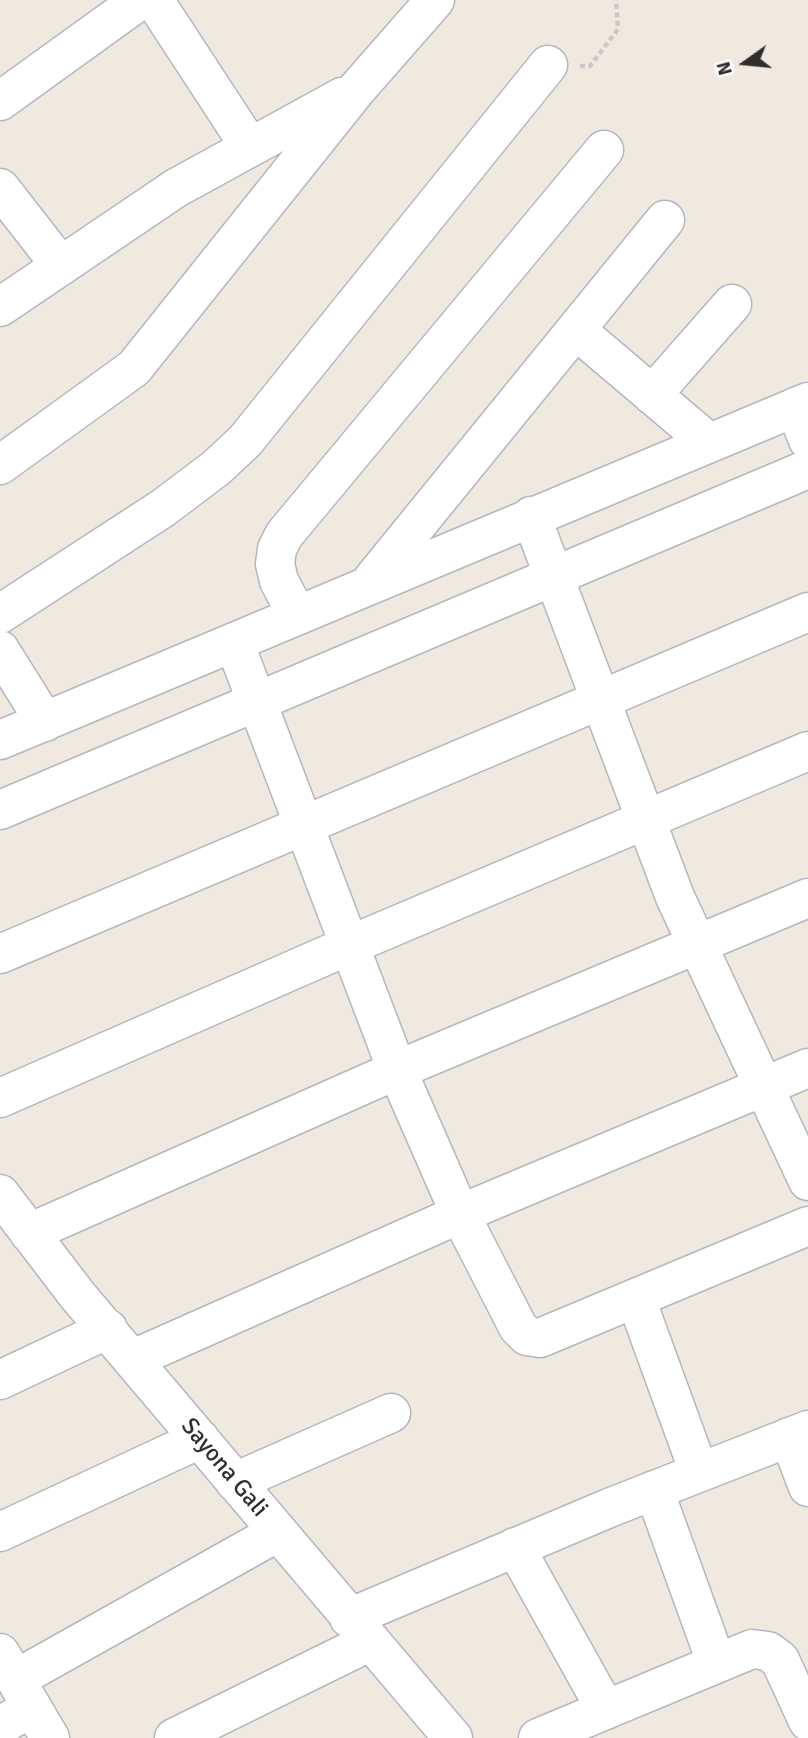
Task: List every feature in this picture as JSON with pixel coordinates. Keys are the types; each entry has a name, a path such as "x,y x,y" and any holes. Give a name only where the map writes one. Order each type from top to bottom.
{"street":[{"path":"0,101 140,0"},
{"path":"154,0 250,147"},
{"path":"0,466 134,368 357,89 435,0"},
{"path":"0,614 163,508 216,468 245,441 548,65"},
{"path":"0,307 176,188 357,89"},
{"path":"297,615 279,581 275,564 276,549 285,535 604,150"},
{"path":"0,188 61,266"},
{"path":"369,584 665,220"},
{"path":"652,395 732,304"},
{"path":"576,330 708,442"},
{"path":"0,740 708,442 804,416"},
{"path":"0,810 808,469"},
{"path":"531,516 552,577 695,944 808,1181"},
{"path":"0,954 808,612"},
{"path":"234,642 397,1070 460,1214 518,1327 527,1336 540,1338 553,1335 808,1226"},
{"path":"0,650 45,722"},
{"path":"0,1098 350,945 646,822 808,751"},
{"path":"12,1218 397,1070 808,898"},
{"path":"133,1359 460,1214 808,1068"},
{"name":"Sayona Gali","path":"12,1218 453,1738"},
{"path":"636,1299 699,1472"},
{"path":"0,1380 108,1329"},
{"path":"235,1482 391,1413"},
{"path":"174,1738 360,1630 515,1547 699,1472 799,1434 808,1487"},
{"path":"0,1532 200,1439"},
{"path":"654,1490 716,1662"},
{"path":"0,1726 25,1694 278,1532"},
{"path":"515,1547 606,1710"},
{"path":"538,1738 752,1649 768,1651 780,1660 807,1714"}],"path":[{"path":"548,65 590,66 618,29 616,0"}]}
